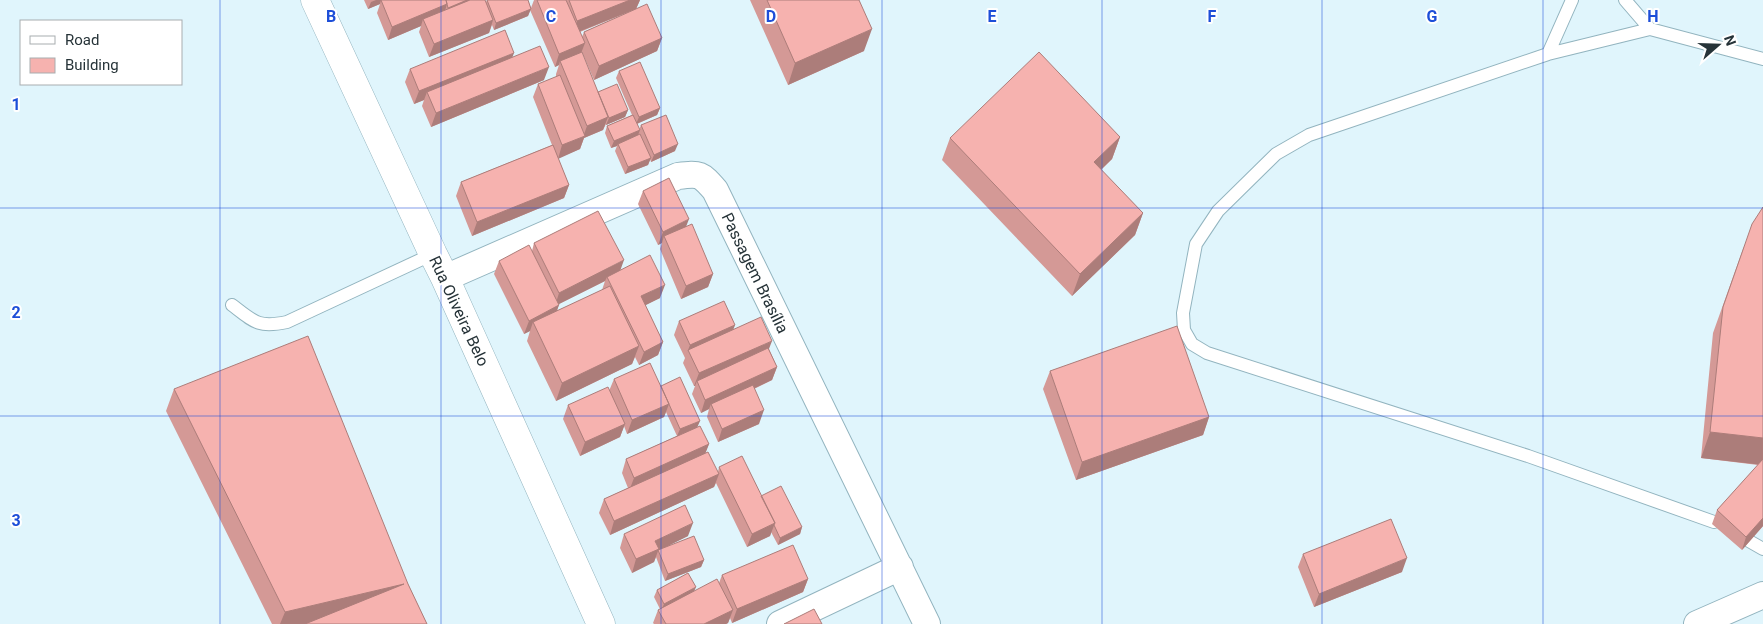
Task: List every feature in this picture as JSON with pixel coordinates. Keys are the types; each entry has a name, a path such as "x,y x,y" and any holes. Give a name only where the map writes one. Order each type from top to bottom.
{"main road":[{"name":"Rua Oliveira Belo","path":"315,0 445,278 601,624"}],"street":[{"name":"Passagem Brasília","path":"445,278 678,176 693,174 703,177 715,190 927,624"},
{"path":"780,624 900,567"},
{"path":"1697,624 1763,595"},
{"path":"1727,624 1763,595"}],"lane":[{"path":"1548,54 1572,0"},
{"path":"1625,0 1650,29"},
{"path":"1714,522 1528,456 1207,353 1192,344 1184,330 1183,313 1196,244 1218,211 1276,154 1309,135 1548,54 1650,29 1763,59"},
{"path":"232,305 254,322 269,326 287,322 433,254"},
{"path":"1749,541 1763,549"}],"building":[{"path":"381,0 446,0 447,4 392,27"},
{"path":"446,0 467,0 448,8"},
{"path":"470,0 485,0 493,20 434,44 423,19"},
{"path":"487,0 528,0 531,9 496,23"},
{"path":"537,0 566,0 585,43 559,54"},
{"path":"569,0 630,0 577,21"},
{"path":"767,0 859,0 872,29 795,63"},
{"path":"647,4 662,38 599,66 584,32"},
{"path":"505,30 514,53 419,91 410,69"},
{"path":"540,46 549,67 436,113 427,92"},
{"path":"582,52 608,117 587,126 560,61"},
{"path":"1039,52 1120,137 1094,162 1143,213 1080,274 950,138"},
{"path":"640,62 660,108 639,117 619,71"},
{"path":"560,75 585,136 562,145 538,84"},
{"path":"617,84 628,110 609,118 598,92"},
{"path":"633,115 640,130 614,141 607,126"},
{"path":"666,115 678,144 654,155 641,125"},
{"path":"640,134 651,158 628,167 618,144"},
{"path":"553,145 569,185 477,222 461,182"},
{"path":"669,178 689,219 663,232 643,191"},
{"path":"1763,207 1763,438 1710,432 1723,307 1752,224"},
{"path":"598,211 624,260 559,293 534,243"},
{"path":"692,224 713,274 686,286 664,236"},
{"path":"529,245 559,305 529,321 499,261"},
{"path":"650,255 665,285 641,296 663,342 644,352 607,277"},
{"path":"610,286 639,346 562,383 533,322"},
{"path":"724,301 735,325 690,345 679,321"},
{"path":"761,317 772,341 699,373 688,350"},
{"path":"1177,326 1209,417 1082,462 1050,371"},
{"path":"308,336 408,584 427,624 305,624 404,584 285,612 174,389"},
{"path":"768,348 777,367 705,400 697,381"},
{"path":"650,363 669,404 632,420 614,379"},
{"path":"680,377 700,421 680,429 661,386"},
{"path":"753,385 764,410 722,429 711,404"},
{"path":"608,387 625,424 585,442 568,405"},
{"path":"700,426 709,444 634,478 626,459"},
{"path":"708,452 719,474 614,521 604,499"},
{"path":"742,456 775,523 752,534 719,467"},
{"path":"1763,459 1763,518 1746,537 1717,510"},
{"path":"781,486 802,527 780,538 774,525 775,523 761,496"},
{"path":"685,505 693,523 655,541 659,549 636,559 624,534"},
{"path":"1391,519 1407,558 1319,594 1303,554"},
{"path":"694,536 704,560 668,574 658,550"},
{"path":"793,545 808,579 737,609 722,575"},
{"path":"688,573 696,587 664,604 657,590"},
{"path":"717,579 733,610 704,624 666,624 658,610"},
{"path":"814,609 822,624 784,624"}]}
